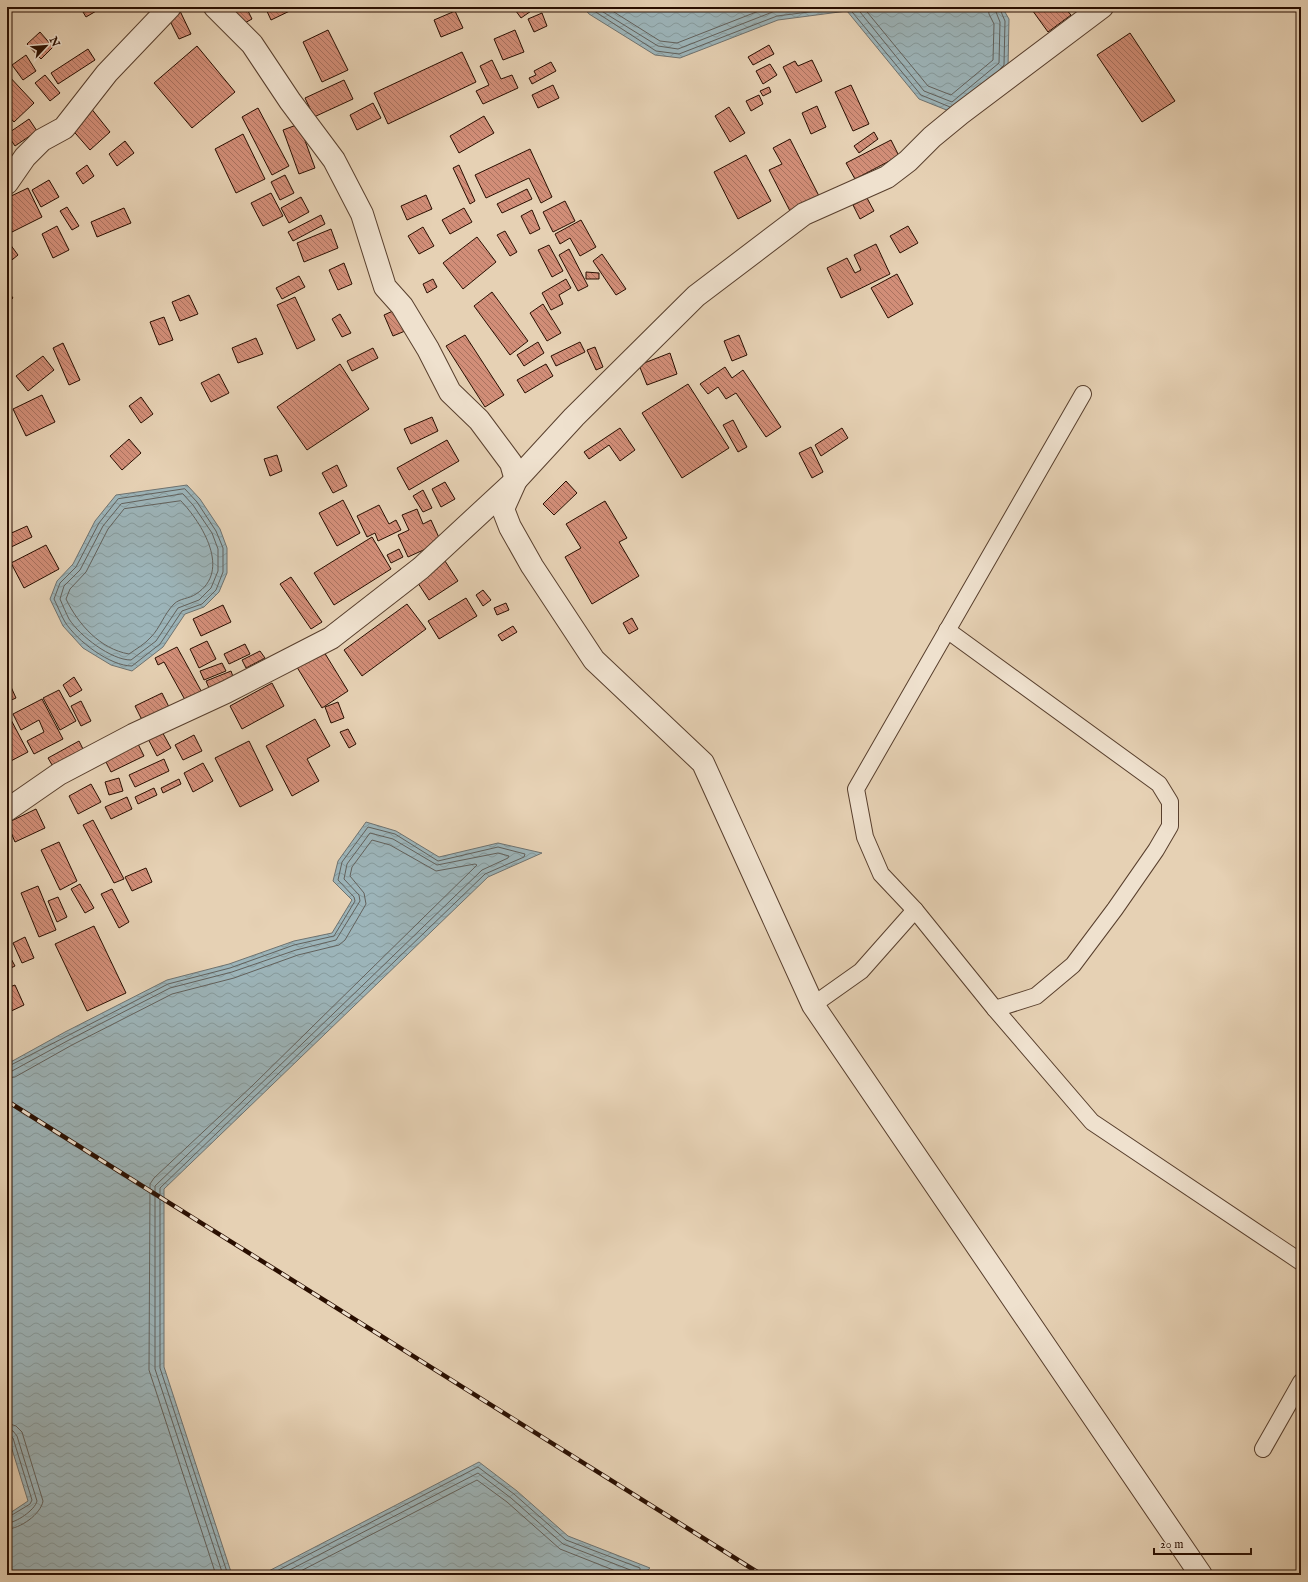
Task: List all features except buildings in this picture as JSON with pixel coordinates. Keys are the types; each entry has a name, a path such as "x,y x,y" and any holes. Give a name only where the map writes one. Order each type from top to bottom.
{"street":[{"path":"7,183 25,157 42,140 64,128 107,74 170,7"},
{"path":"215,7 252,44 290,101 334,160 362,214 385,287 402,306 428,349 450,392 479,420 511,462 516,480 502,509 510,527 532,566 594,660 703,763 813,1005 1201,1575"},
{"path":"7,810 59,774 120,742 226,692 331,638 421,568 516,480 574,416 696,296 804,214 887,176 908,161 960,114 1102,7"}],"lane":[{"path":"1083,394 856,789 865,837 881,874 915,910 995,1009 1092,1122 1301,1262"},
{"path":"947,630 1159,784 1170,802 1170,826 1156,850 1073,965 1036,996 995,1009"},
{"path":"813,1005 861,971 915,910"},
{"path":"1264,1449 1301,1382"}],"water":[{"path":"583,7 1002,7 1009,19 1008,68 954,113 919,99 847,11 778,20 680,58 655,55 589,14"},
{"path":"187,485 200,499 220,529 227,548 227,573 219,592 204,607 185,614 163,647 132,671 111,665 83,648 63,626 50,599 57,581 73,564 95,521 116,495"},
{"path":"366,822 396,831 439,857 498,843 542,853 488,877 164,1189 164,1367 232,1575 7,1575 7,1515 28,1501 7,1433 7,1064 65,1032 167,980 229,964 294,941 332,933 352,900 333,881 338,861"},
{"path":"479,1462 517,1491 568,1536 650,1568 642,1575 261,1575"}],"railway":[{"path":"7,1101 762,1575"}]}
